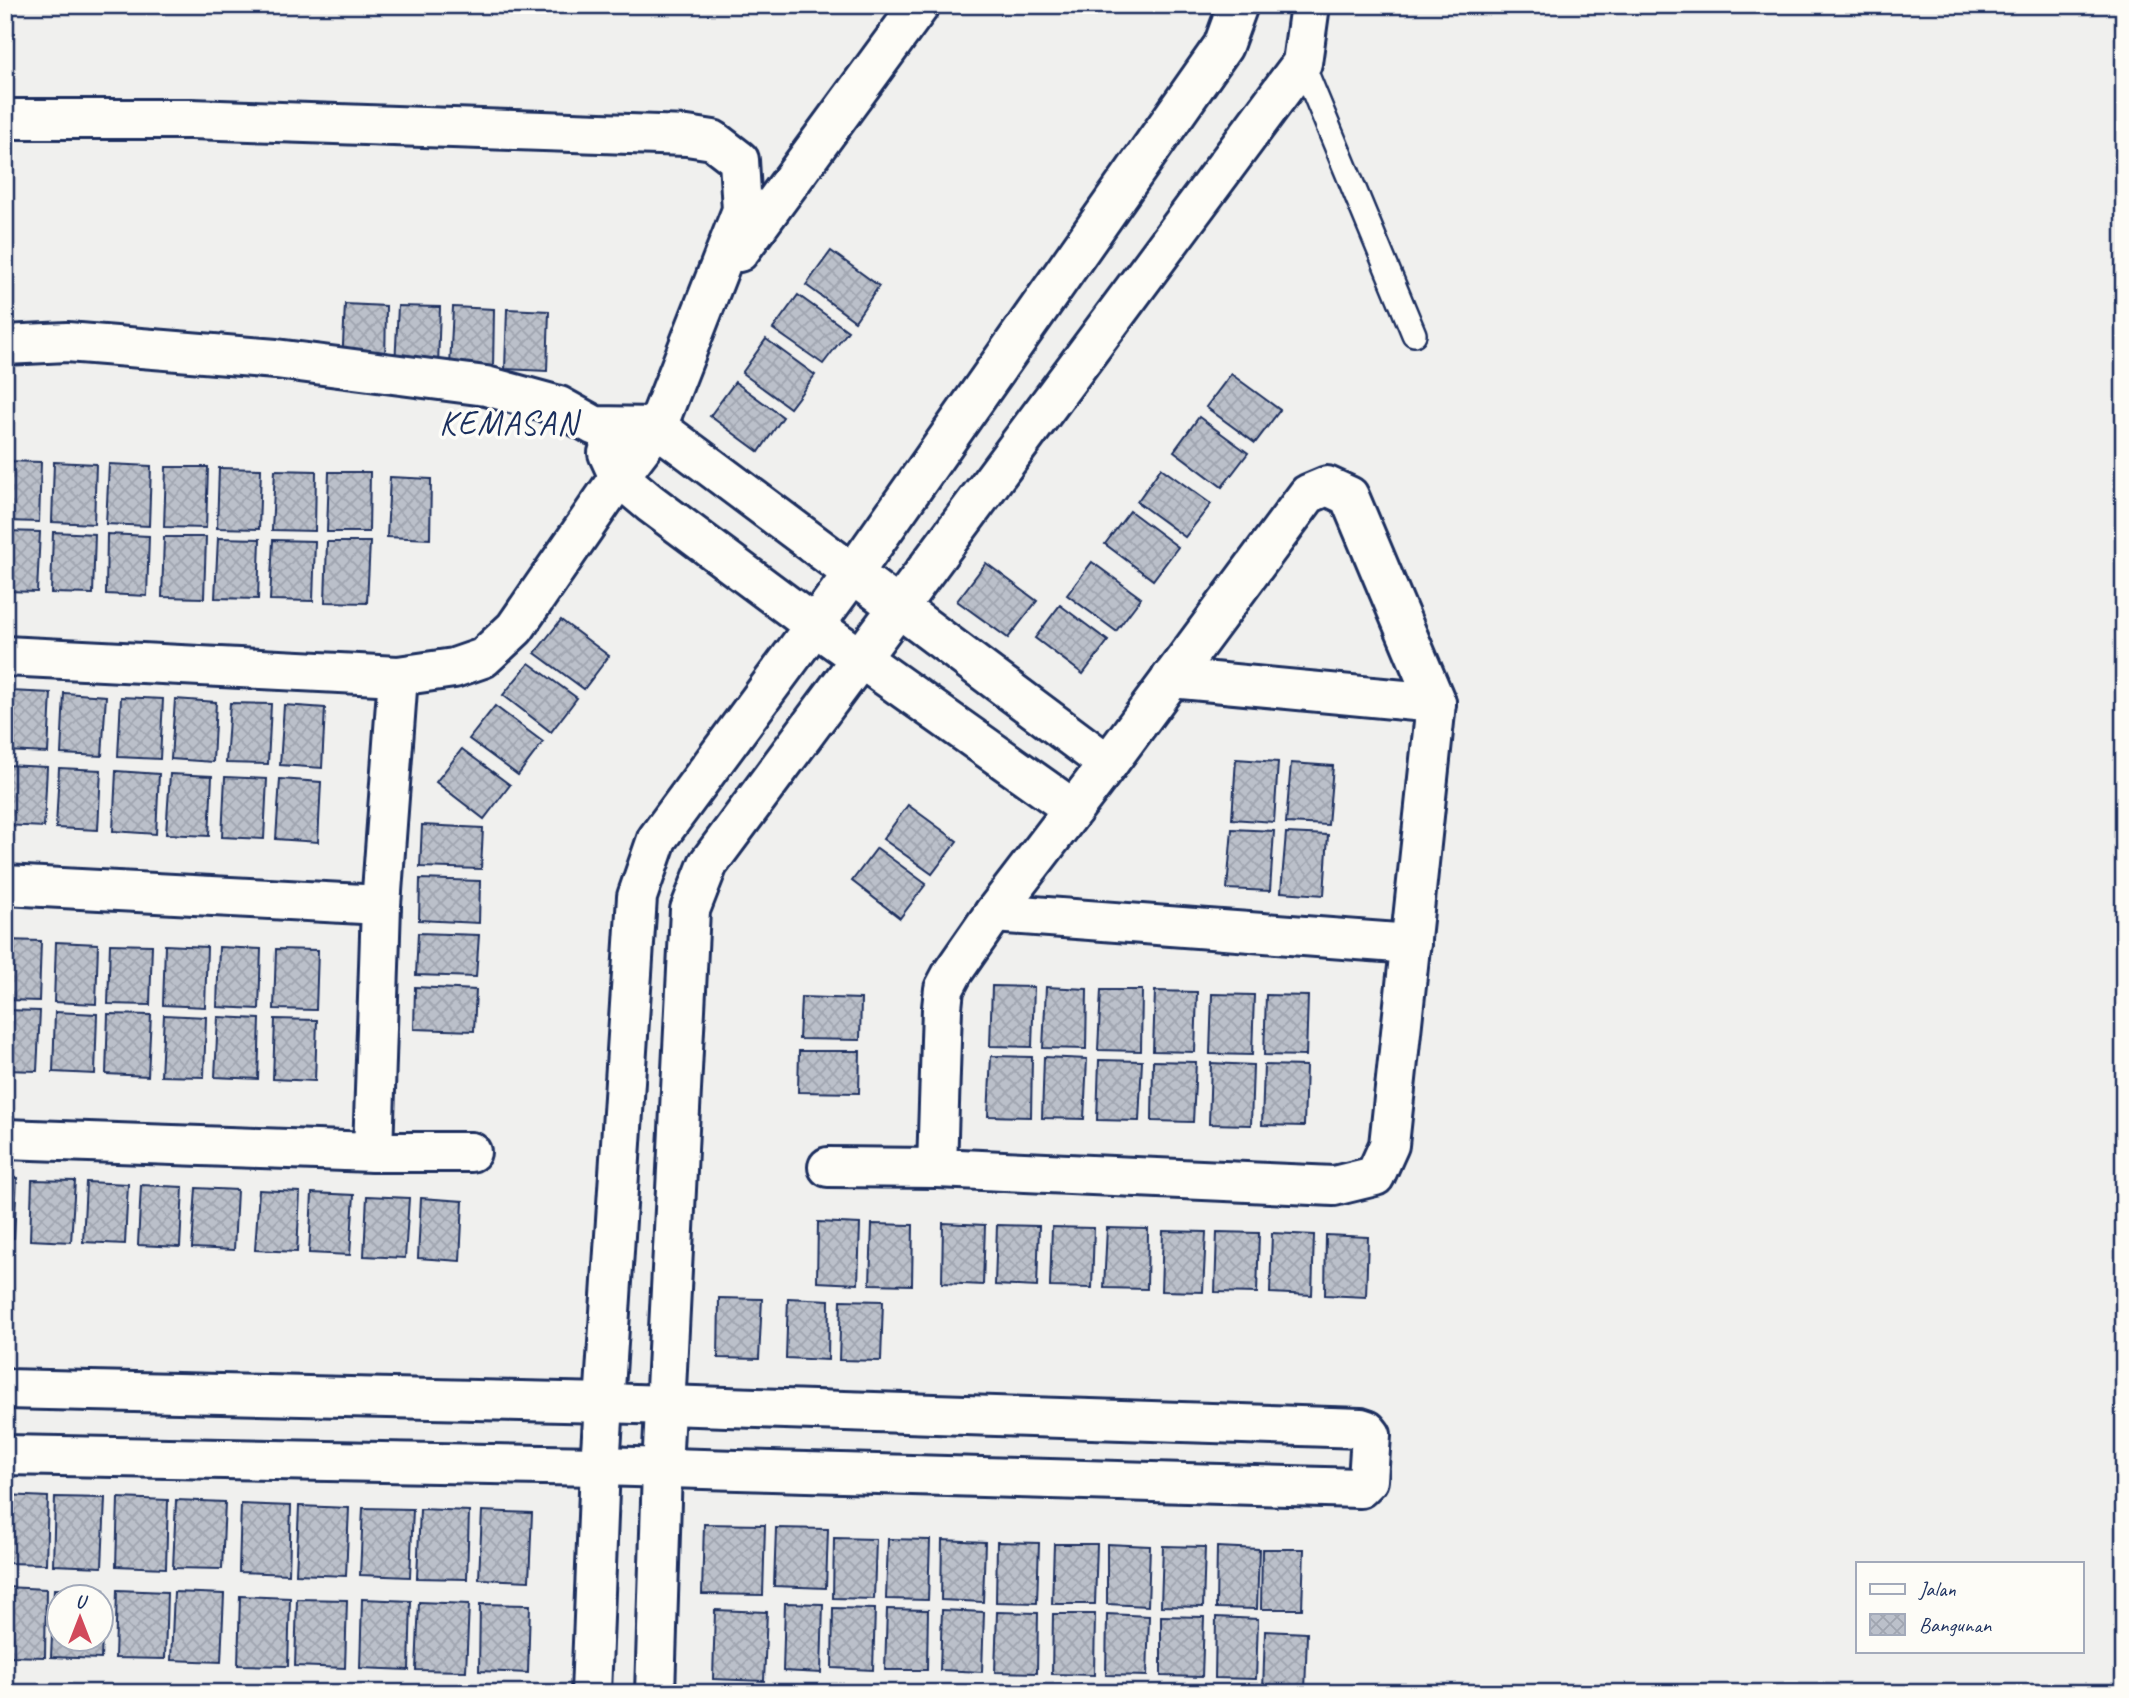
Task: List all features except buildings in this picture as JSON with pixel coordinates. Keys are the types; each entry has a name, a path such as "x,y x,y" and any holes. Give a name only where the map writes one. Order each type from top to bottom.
{"street":[{"path":"709,292 920,5"},
{"path":"591,1693 600,1466 637,897 657,839 854,572 1223,46 1238,5"},
{"path":"655,1693 662,1469 690,910 708,864 1302,63 1310,5"},
{"path":"5,119 191,119 687,136 713,140 739,160 742,210 657,426 515,628 483,658 454,668 398,676 5,656"},
{"path":"5,345 67,342 276,359 486,386 559,406 595,426 657,426 1108,764"},
{"path":"595,426 619,477 650,503 815,626 1073,809"},
{"path":"828,1167 937,1168 1334,1186 1375,1176 1389,1145 1436,704 1349,496 1327,486 1308,494 994,913 944,989 937,1168"},
{"path":"373,1152 381,905 398,676"},
{"path":"1171,678 1436,704"},
{"path":"5,885 381,905"},
{"path":"994,913 1411,944"},
{"path":"5,1139 373,1152 471,1152"},
{"path":"5,1389 605,1403 1361,1428 1371,1435 1368,1480 1360,1488 600,1466 5,1455"}],"lane":[{"path":"1302,63 1414,334"}],"district":[{"name":"KEMASAN","path":"509,423"}]}
